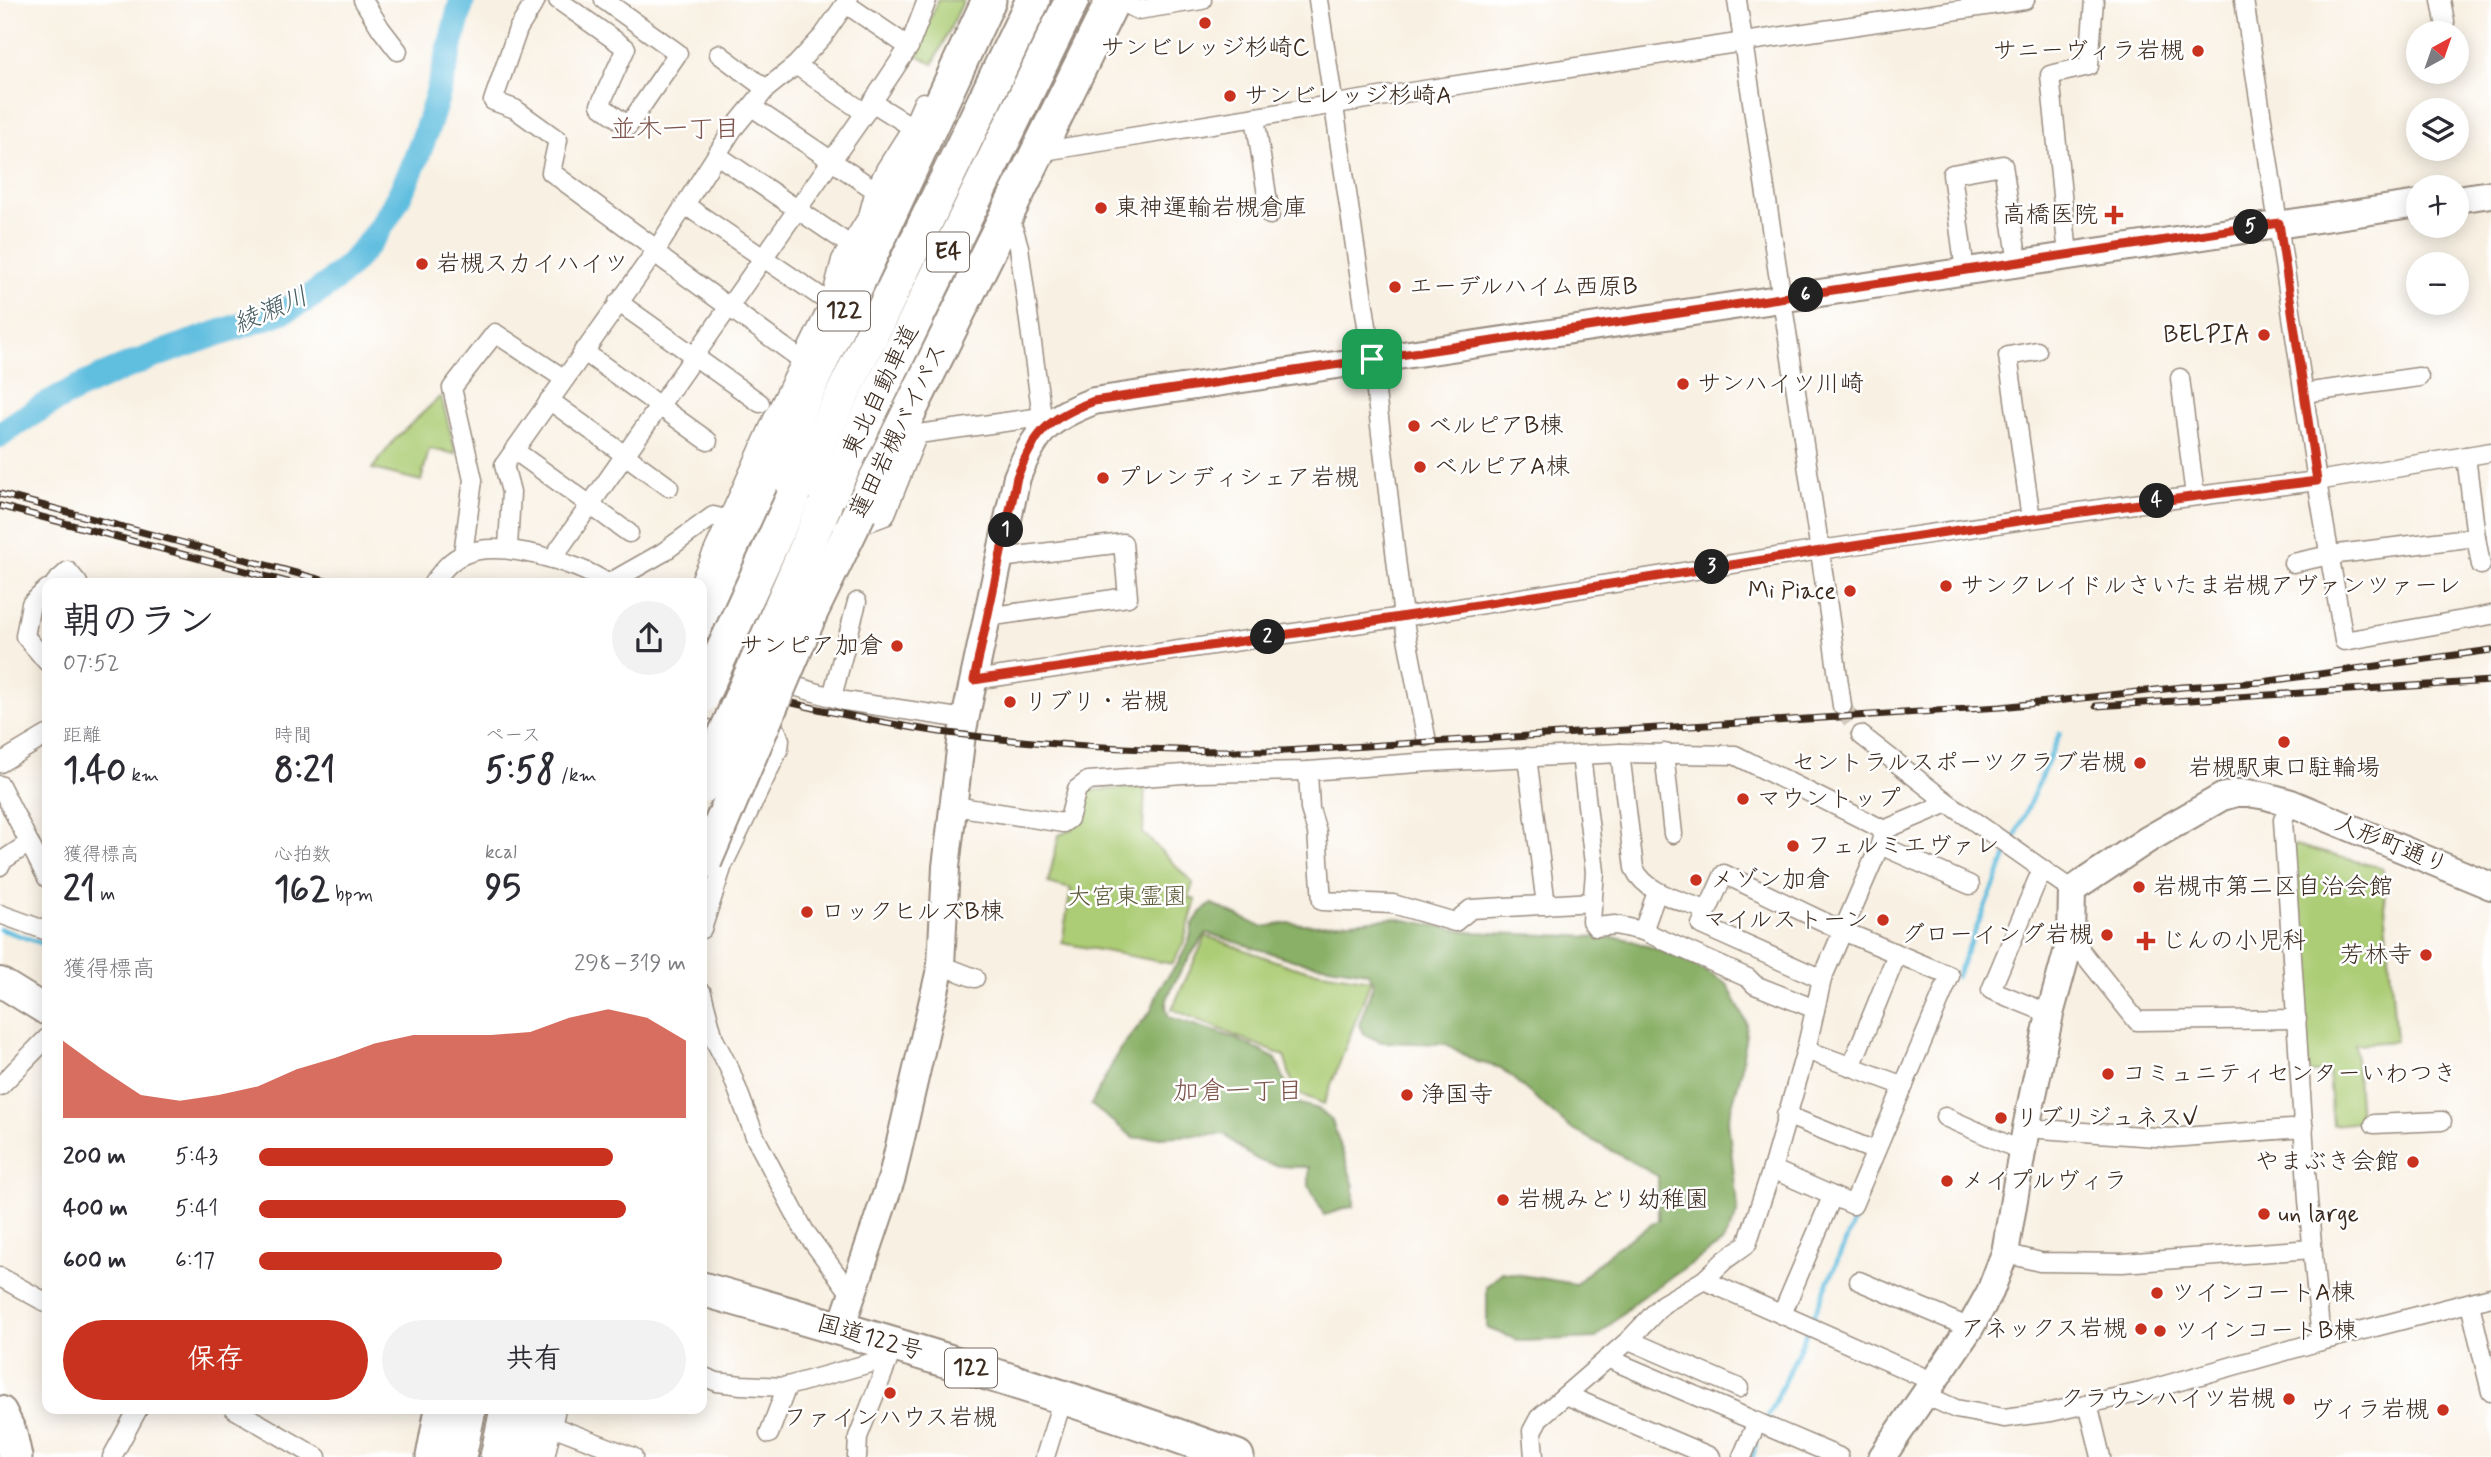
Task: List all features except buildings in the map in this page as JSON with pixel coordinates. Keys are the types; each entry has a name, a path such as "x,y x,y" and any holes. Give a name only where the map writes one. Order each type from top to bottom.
{"highway":[{"name":"122","path":"707,612 989,0"},
{"name":"東北自動車道","path":"707,685 793,496 1033,0"},
{"name":"東北自動車道","path":"707,776 825,505 1072,0"},
{"name":"蓮田岩槻バイパス","path":"707,856 811,612 863,518 1004,218 1121,3"},
{"name":"国道122号","path":"707,1290 894,1344 1237,1457"},
{"path":"0,1413 10,1434 15,1457"},
{"path":"433,1457 441,1414"},
{"path":"460,1457 468,1414"},
{"path":"497,1457 506,1414"},
{"path":"524,1457 547,1414"}],"main road":[{"path":"0,982 42,1007"}],"street":[{"path":"363,0 398,51"},
{"path":"536,0 518,29 493,101 515,109 558,140 551,172 648,243 664,260 795,355"},
{"path":"558,0 626,48 600,105 628,126 678,53 604,0"},
{"path":"552,559 909,47 927,0"},
{"path":"701,578 775,414 830,303 841,260 868,216 875,190 912,127 972,0"},
{"path":"1121,3 1138,10 1202,0"},
{"path":"1318,0 1372,359 1403,617 1426,737"},
{"path":"1737,0 1842,706"},
{"path":"1038,152 1334,104 1743,43 1919,8 2025,0"},
{"path":"2068,255 2050,75 2089,66 2094,0"},
{"path":"2244,0 2344,641 2491,615"},
{"path":"2441,0 2445,21"},
{"path":"508,548 511,492 504,465 655,251 733,129 765,89 796,65 823,36 847,2 909,47"},
{"path":"719,54 765,89"},
{"path":"796,65 868,108 912,127"},
{"path":"752,107 875,190"},
{"path":"1255,117 1270,215"},
{"path":"717,155 796,211 850,245"},
{"path":"1965,271 1952,174 2003,165 2018,263"},
{"path":"2469,197 2491,194"},
{"path":"685,205 830,303"},
{"path":"863,518 885,516 918,434 1042,423 1094,401 2406,206"},
{"path":"841,1328 892,1177 941,965 946,867 965,719 1017,477 1042,423 1019,247 1014,230 1004,218"},
{"path":"618,302 760,403"},
{"path":"463,554 473,480 452,387 495,333 563,378"},
{"path":"583,351 708,441"},
{"path":"2031,519 2008,356 2037,351"},
{"path":"2304,393 2419,377"},
{"path":"2180,378 2195,496"},
{"path":"549,400 670,487"},
{"path":"514,450 629,533"},
{"path":"974,680 1403,617 1820,550 2317,481 2491,452"},
{"path":"2466,456 2481,565"},
{"path":"617,578 662,553 713,516 728,520"},
{"path":"2293,563 2330,555 2476,537"},
{"path":"987,617 1128,597 1123,542 1000,558"},
{"path":"437,578 448,565 463,554 508,548 552,559 596,578"},
{"path":"60,578 68,571 74,578"},
{"path":"42,594 31,604 25,636 42,656"},
{"path":"832,697 857,602"},
{"path":"707,660 832,697 965,719"},
{"path":"707,729 777,732 780,740 779,748 723,865 707,914"},
{"path":"1861,735 1948,803 2072,890 2071,938 2050,1014 2024,1139 2005,1253 1990,1292 1970,1328 1882,1457"},
{"path":"0,763 42,738"},
{"path":"954,806 1063,823 1069,819 1077,789 1088,781 1197,773 1308,771 1620,753 1735,755 1970,885"},
{"path":"1620,753 1634,868 1639,880 1822,979"},
{"path":"1664,753 1673,834"},
{"path":"1581,755 1595,872 1591,921 1596,927 1615,925 1643,931 1748,978 1755,985 1815,1009"},
{"path":"1527,757 1546,905"},
{"path":"1308,771 1310,809 1317,832 1322,901 1393,904 1455,922 1471,909 1593,902"},
{"path":"0,785 42,868"},
{"name":"人形町通り","path":"2072,890 2147,840 2222,797 2236,793 2266,796 2291,803 2491,886"},
{"path":"1534,1457 1532,1430 1539,1418 1629,1339 1663,1304 1704,1280 1747,1244 1806,1050 1822,979 1882,838 1948,803"},
{"path":"2291,803 2283,820 2312,1249 2321,1341"},
{"path":"0,866 2,861 29,843"},
{"path":"2042,869 1991,990 2050,1014"},
{"path":"1689,953 1724,874 1843,931 1950,976 1853,1205 1772,1169"},
{"path":"1643,931 1657,892"},
{"path":"0,914 42,929"},
{"path":"2071,938 2137,1021 2297,1019"},
{"path":"1851,1067 1897,954"},
{"path":"941,965 975,978"},
{"path":"707,1012 714,1039 730,1070 756,1139 804,1230 851,1294"},
{"path":"0,1086 42,1043"},
{"path":"1806,1050 1904,1086"},
{"path":"1786,1115 1875,1151"},
{"path":"1945,1117 2024,1139 2171,1138 2304,1128"},
{"path":"2374,1124 2442,1121"},
{"path":"1782,1314 1832,1197"},
{"path":"2005,1253 2040,1262 2122,1263 2312,1249"},
{"path":"0,1277 42,1300"},
{"path":"1704,1280 1782,1314 1929,1388 1956,1409 2004,1418 2051,1412 2141,1392 2491,1297"},
{"path":"1859,1281 1970,1328"},
{"path":"2470,1304 2491,1392"},
{"path":"1629,1339 1739,1388"},
{"path":"707,1378 741,1385 787,1386 874,1362 894,1344"},
{"path":"857,1457 858,1437 894,1344"},
{"path":"1607,1358 1839,1457"},
{"path":"769,1434 787,1386"},
{"path":"1566,1395 1711,1457"},
{"path":"1045,1457 1063,1398"},
{"path":"2088,1403 2101,1457"},
{"path":"112,1457 135,1414"},
{"path":"242,1414 317,1457"},
{"path":"545,1457 547,1414 633,1457"},
{"path":"1742,1457 1756,1422"}],"green space":[{"path":"938,0 964,0 933,64 916,54"},
{"path":"441,396 456,454 429,449 421,481 372,469 396,438"},
{"name":"大宮東霊園","path":"1145,787 1143,833 1193,883 1189,898 1196,900 1183,944 1172,964 1062,943 1071,889 1048,883 1059,835 1073,829 1085,791"},
{"path":"2295,845 2382,868 2396,1041 2355,1044 2360,1122 2333,1125 2329,1073 2304,1073 2290,850"},
{"path":"1212,904 1262,927 1289,923 1317,925 1394,918 1471,932 1623,938 1680,957 1727,984 1747,1024 1741,1073 1728,1120 1738,1214 1722,1243 1636,1301 1596,1338 1520,1341 1487,1328 1487,1287 1502,1272 1576,1284 1613,1250 1658,1220 1658,1176 1570,1128 1501,1068 1475,1061 1446,1044 1382,1042 1365,1035 1359,1025 1374,982 1367,972 1296,961 1207,933 1189,957 1171,989 1166,1006 1169,1017 1235,1038 1276,1059 1288,1088 1290,1101 1318,1109 1332,1121 1354,1186 1354,1206 1324,1215 1309,1186 1309,1167 1262,1162 1244,1152 1224,1134 1134,1138 1091,1105 1120,1049 1151,1011 1160,987 1178,963 1189,942 1193,924 1201,912"},
{"path":"1206,936 1292,967 1371,980 1324,1104 1295,1092 1284,1056 1172,1009"}],"waterway":[{"name":"綾瀬川","path":"0,435 49,403 101,377 289,308 313,295 346,268 374,237 396,201 414,163 429,123 462,0"},
{"path":"2012,844 2060,733"},
{"path":"1956,977 2008,852"},
{"path":"0,929 42,943"},
{"path":"1811,1322 1860,1208"},
{"path":"1766,1421 1808,1330"},
{"path":"1752,1457 1757,1445"}],"tunnel":[{"path":"1842,706 1861,735"}],"railway":[{"path":"0,494 314,578"},
{"path":"0,506 272,578"},
{"path":"707,682 880,722 940,732 1112,748 1284,751 2001,707 2183,687 2262,682 2491,650"},
{"path":"2096,706 2491,681"}],"place":[{"name":"サンビレッジ杉崎C","path":"1205,23"},
{"name":"サニーヴィラ岩槻","path":"2198,51"},
{"name":"サンビレッジ杉崎A","path":"1230,96"},
{"name":"東神運輸岩槻倉庫","path":"1101,208"},
{"name":"高橋医院","path":"2114,215"},
{"name":"岩槻スカイハイツ","path":"422,264"},
{"name":"エーデルハイム西原B","path":"1395,287"},
{"name":"BELPIA","path":"2264,335"},
{"name":"サンハイツ川崎","path":"1683,384"},
{"name":"ベルピアB棟","path":"1414,426"},
{"name":"ベルピアA棟","path":"1420,467"},
{"name":"プレンディシェア岩槻","path":"1103,478"},
{"name":"サンクレイドルさいたま岩槻アヴァンツァーレ","path":"1946,586"},
{"name":"Mi Piace","path":"1850,591"},
{"name":"サンピア加倉","path":"897,646"},
{"name":"リブリ・岩槻","path":"1010,702"},
{"name":"岩槻駅東口駐輪場","path":"2284,742"},
{"name":"セントラルスポーツクラブ岩槻","path":"2140,763"},
{"name":"マウントップ","path":"1743,799"},
{"name":"フェルミエヴァレ","path":"1793,846"},
{"name":"メゾン加倉","path":"1696,880"},
{"name":"岩槻市第二区自治会館","path":"2139,887"},
{"name":"ロックヒルズB棟","path":"807,912"},
{"name":"マイルストーン","path":"1883,920"},
{"name":"グローイング岩槻","path":"2107,935"},
{"name":"じんの小児科","path":"2146,941"},
{"name":"芳林寺","path":"2426,955"},
{"name":"コミュニティセンターいわつき","path":"2108,1074"},
{"name":"浄国寺","path":"1407,1095"},
{"name":"リブリジュネスV","path":"2001,1118"},
{"name":"やまぶき会館","path":"2413,1162"},
{"name":"メイプルヴィラ","path":"1947,1181"},
{"name":"岩槻みどり幼稚園","path":"1503,1200"},
{"name":"un large","path":"2264,1214"},
{"name":"ツインコートA棟","path":"2157,1293"},
{"name":"アネックス岩槻","path":"2141,1329"},
{"name":"ツインコートB棟","path":"2160,1331"},
{"name":"ファインハウス岩槻","path":"890,1393"},
{"name":"クラウンハイツ岩槻","path":"2289,1399"},
{"name":"ヴィラ岩槻","path":"2443,1410"}],"district":[{"name":"並木一丁目","path":"675,130"},
{"name":"加倉一丁目","path":"1238,1092"}],"route":[{"path":"2279,223 2317,481 2134,504 1820,550 1403,617 974,680 1017,477 1038,433 1052,421 1069,410 1094,401 1372,359 2279,223"}]}
